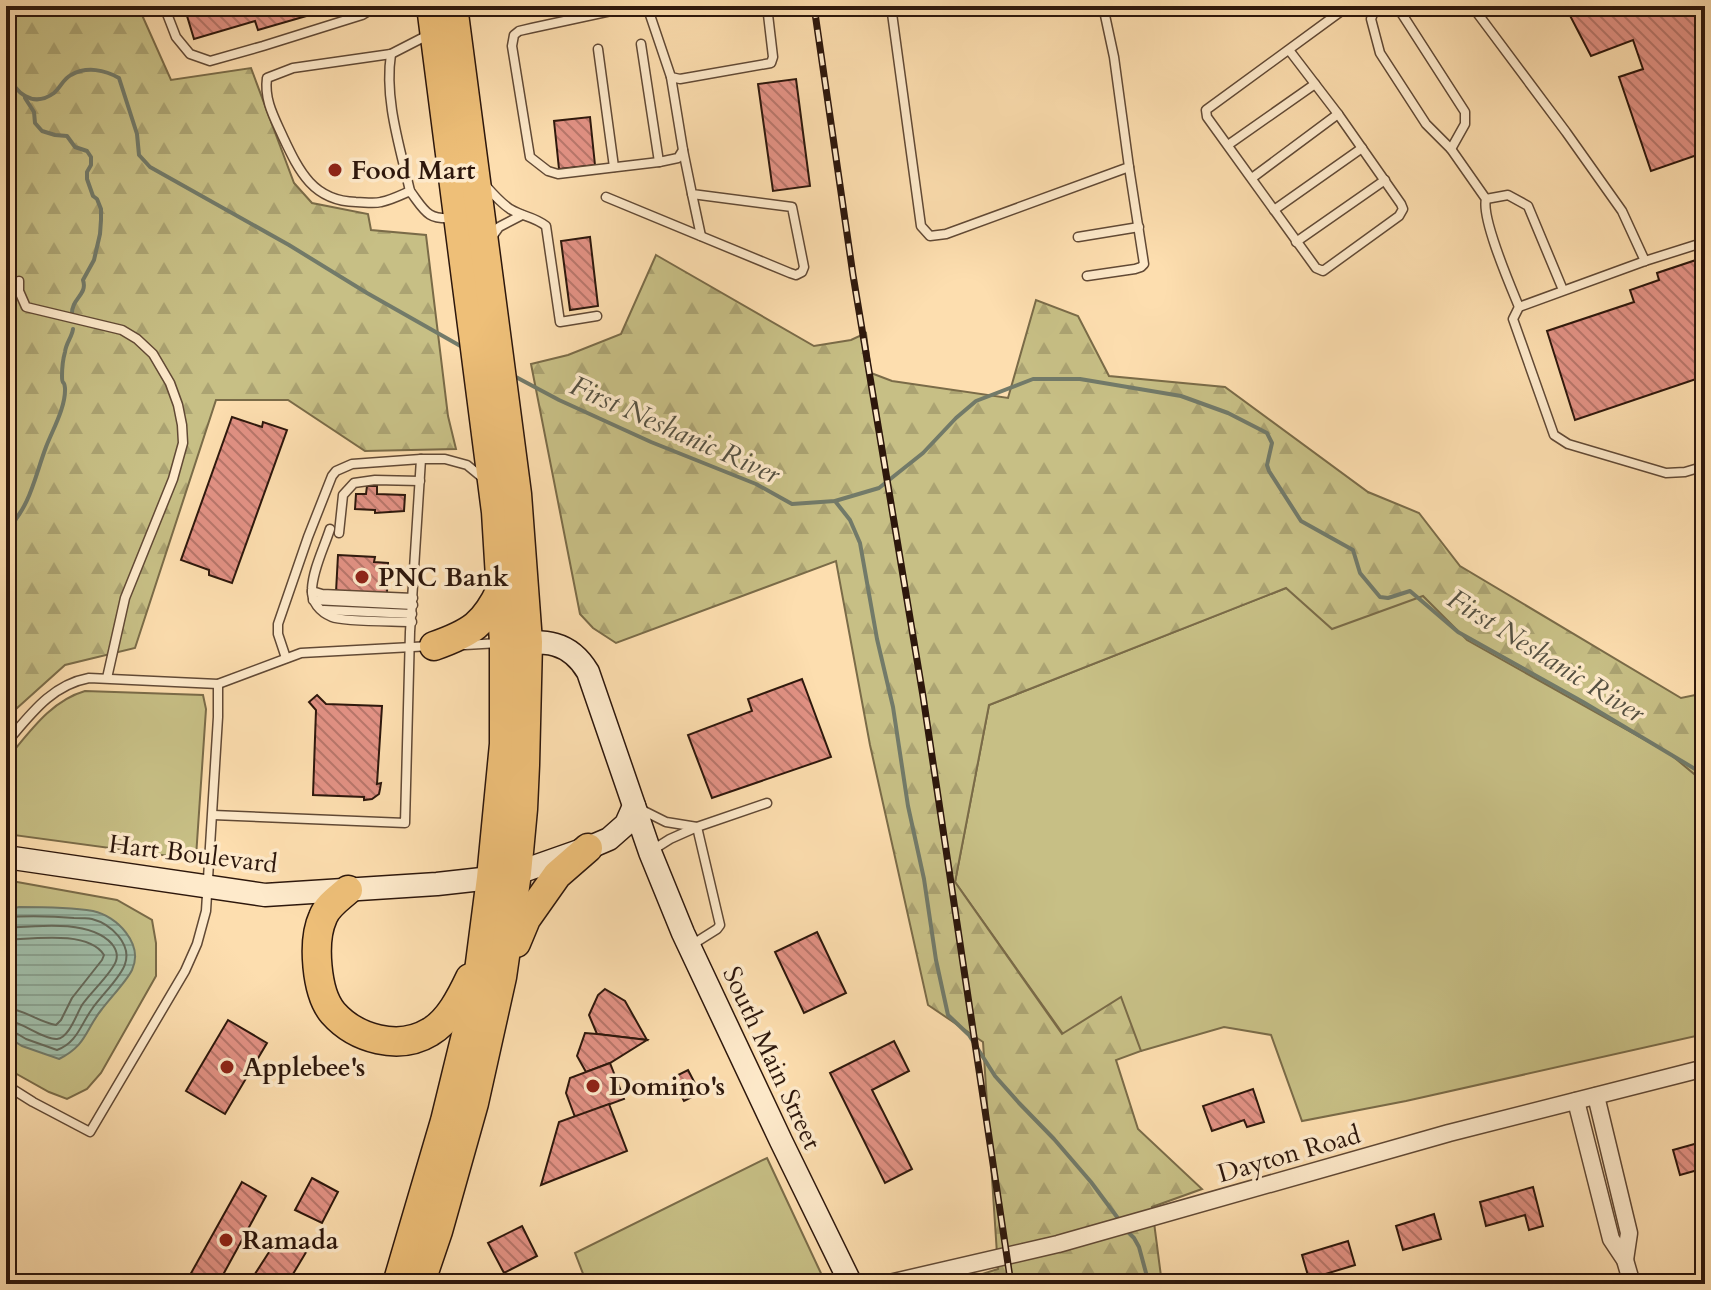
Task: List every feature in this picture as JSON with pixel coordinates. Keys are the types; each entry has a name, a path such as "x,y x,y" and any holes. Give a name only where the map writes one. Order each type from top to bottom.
{"highway":[{"path":"453,6 486,246 484,330"},
{"path":"397,1284 445,1121 476,994 482,952 504,876 525,779 516,643 517,494 493,398 484,330 458,218 432,19"},
{"path":"493,398 493,489 501,588 516,643"},
{"path":"422,646 466,633 481,622 491,610 501,588"},
{"path":"420,1284 474,1103 502,977 526,919 557,875 598,844"},
{"path":"502,977 504,876"},
{"path":"348,890 323,916 317,940 318,974 332,1013 358,1033 382,1040 405,1041 429,1033 444,1020 461,997 482,952"}],"street":[{"name":"South Main Street","path":"516,643 547,642 562,646 582,662 650,852 689,946 851,1284"},
{"path":"598,844 626,824 634,806"},
{"path":"504,876 598,844 631,842 650,852"},
{"name":"Hart Boulevard","path":"6,857 265,895 504,876"},
{"name":"Dayton Road","path":"885,1284 1015,1255 1449,1133 1705,1068"},
{"path":"1596,1096 1629,1233 1625,1260"},
{"path":"1576,1101 1611,1239 1625,1260 1632,1284"}],"lane":[{"path":"164,6 176,37 183,46 190,54 210,61 362,15 377,6"},
{"path":"634,6 519,31 514,35 512,46 530,157 548,171 558,174 659,162 678,158 683,150"},
{"path":"647,6 671,77 701,236"},
{"path":"671,77 680,79 771,63 773,57 767,6"},
{"path":"891,6 921,226 930,236 946,234 1129,167"},
{"path":"1087,276 1144,264 1114,57 1103,6"},
{"path":"1289,50 1338,114 1403,209 1399,216 1323,271 1316,268 1296,242 1207,117 1206,110 1340,12 1354,6"},
{"path":"1376,6 1371,19 1380,53 1426,124 1451,149 1486,199"},
{"path":"1393,6 1402,14 1465,112 1465,124 1451,149"},
{"path":"1472,6 1622,211 1645,261"},
{"path":"410,191 380,203 350,202 332,198 315,189 297,168 265,93 267,78 293,68 391,54 432,19"},
{"path":"641,44 659,162"},
{"path":"598,49 614,167"},
{"path":"391,54 389,68 393,112 410,191 428,214 440,219 458,218"},
{"path":"1228,145 1315,84"},
{"path":"1252,178 1338,114"},
{"path":"1274,210 1362,148"},
{"path":"475,173 511,210 536,218 546,226 560,322 597,316"},
{"path":"1296,242 1385,180"},
{"path":"606,197 790,273 796,275 802,272 804,267 792,207 692,194"},
{"path":"1486,199 1508,195 1528,206 1563,290"},
{"path":"1486,199 1486,216 1519,307"},
{"path":"486,246 499,227 523,215"},
{"path":"1078,237 1139,227"},
{"path":"1705,242 1519,307 1513,319 1554,435 1568,444 1666,473 1705,466"},
{"path":"19,281 19,291 26,307 122,330 137,339 153,354 170,383 182,425 183,443 173,479 125,598 107,678"},
{"path":"213,815 405,823 422,646 413,610 421,459"},
{"path":"286,658 278,624 308,537 336,471 352,464 445,459 467,465 493,489"},
{"path":"413,610 319,610 312,595 313,580 334,531 343,495 354,483 420,481"},
{"path":"312,595 322,594 413,610"},
{"path":"6,743 50,695 74,680 107,678 218,684 301,653 516,643"},
{"path":"6,1085 90,1132 185,971 197,944 209,887 218,684"},
{"path":"650,852 697,827 767,803"},
{"path":"634,806 666,822 697,827"},
{"path":"689,946 720,925 697,827"}],"green space":[{"path":"6,6 138,6 171,80 251,68 294,183 312,203 368,214 371,230 426,235 448,416 456,449 365,451 288,400 216,400 135,648 65,665 6,718"},
{"path":"656,255 814,346 851,340 866,333 871,373 892,381 1008,398 1036,300 1078,316 1109,376 1225,387 1368,492 1419,513 1460,566 1681,698 1705,693 1705,783 1670,754 1467,640 1423,596 1332,629 1286,588 989,705 955,882 1062,1034 1121,997 1141,1051 1116,1060 1138,1129 1202,1189 1152,1207 1162,1284 951,1284 998,1269 983,1042 928,1005 870,745 836,561 616,643 593,628 580,614 531,364 568,355 621,334"},
{"path":"1286,588 1423,596 1705,754 1705,1034 1302,1121 1271,1035 1224,1027 1141,1051 1063,1034 955,882 989,705"},
{"path":"85,691 203,695 206,709 196,857 191,859 6,834 6,760 51,710"},
{"path":"6,880 117,900 152,920 156,976 101,1073 87,1089 67,1099 6,1068"},
{"path":"767,1158 826,1284 587,1284 575,1253"}],"water":[{"path":"19,907 75,909 102,914 126,933 134,951 135,960 126,979 80,1043 59,1059 22,1046 6,1036 6,910"}],"building":[{"path":"184,6 341,6 258,30 255,21 194,39"},
{"path":"1565,6 1705,6 1705,159 1694,156 1651,171 1619,77 1643,69 1633,40 1591,56"},
{"path":"796,79 810,186 773,191 758,84"},
{"path":"590,117 595,165 559,169 554,121"},
{"path":"590,237 598,306 570,310 561,241"},
{"path":"1705,257 1705,376 1575,420 1547,331 1634,302 1630,290 1659,280 1657,273"},
{"path":"232,417 262,427 263,422 287,430 232,583 181,560"},
{"path":"367,486 377,486 377,494 405,495 404,511 375,513 375,510 355,509 356,494 366,494"},
{"name":"PNC Bank","path":"338,555 375,557 374,562 388,563 384,612 363,611 364,593 336,592"},
{"path":"802,679 831,757 712,798 688,735 752,711 748,699"},
{"path":"317,695 326,704 382,706 377,784 381,783 379,794 372,799 313,795 316,710 309,702"},
{"path":"817,932 846,993 804,1013 775,952"},
{"path":"605,989 625,1001 647,1040 597,1034 589,1015 598,995"},
{"name":"Applebee's","path":"228,1020 267,1043 225,1114 186,1091"},
{"path":"585,1033 647,1040 610,1063 586,1072 577,1056"},
{"path":"894,1041 909,1071 872,1090 912,1169 885,1183 830,1073"},
{"name":"Domino's","path":"610,1063 624,1099 575,1117 566,1093 570,1078"},
{"path":"688,1070 700,1093 684,1101 672,1078"},
{"path":"1253,1089 1264,1122 1247,1127 1244,1120 1212,1131 1203,1106"},
{"path":"609,1104 627,1151 541,1185 559,1122"},
{"path":"1705,1141 1705,1168 1680,1175 1673,1150"},
{"path":"312,1178 338,1192 322,1223 295,1210"},
{"name":"Ramada","path":"242,1182 266,1196 218,1284 185,1284"},
{"path":"1533,1187 1543,1226 1529,1230 1525,1215 1486,1226 1480,1202"},
{"path":"1434,1214 1441,1239 1403,1250 1396,1226"},
{"path":"522,1226 537,1256 504,1273 488,1243"},
{"path":"280,1235 308,1249 287,1284 266,1284 253,1277"},
{"path":"1348,1241 1355,1265 1309,1279 1302,1255"}],"waterway":[{"name":"First Neshanic River","path":"6,29 18,6"},
{"name":"First Neshanic River","path":"6,72 19,92 32,99 46,98 77,72 102,71 119,78 137,134 139,155 150,167 464,348"},
{"path":"25,98 34,112 35,123 42,131 67,136 75,147 87,151 91,157 87,179 101,209 100,234 94,260 83,280 83,289 74,304 72,315"},
{"path":"6,531 26,501 61,411 65,395 63,361 73,329"},
{"name":"First Neshanic River","path":"514,376 651,442 756,484 792,504 835,501 879,488 923,453 976,401 1033,379 1080,379 1181,396 1228,413 1267,433 1272,443 1267,465 1269,471 1301,521 1353,550 1360,573 1380,597 1388,598 1410,591 1458,632 1705,775"},
{"path":"835,501 850,520 860,543 948,1015 969,1035 995,1076 1054,1139 1120,1221"},
{"path":"1125,1229 1139,1247 1149,1284"}],"railway":[{"path":"814,6 853,275 923,696 1011,1284"}],"place":[{"name":"Food Mart","path":"335,170"},
{"name":"PNC Bank","path":"362,577"},
{"name":"Applebee's","path":"227,1067"},
{"name":"Domino's","path":"593,1086"},
{"name":"Ramada","path":"226,1240"}]}
